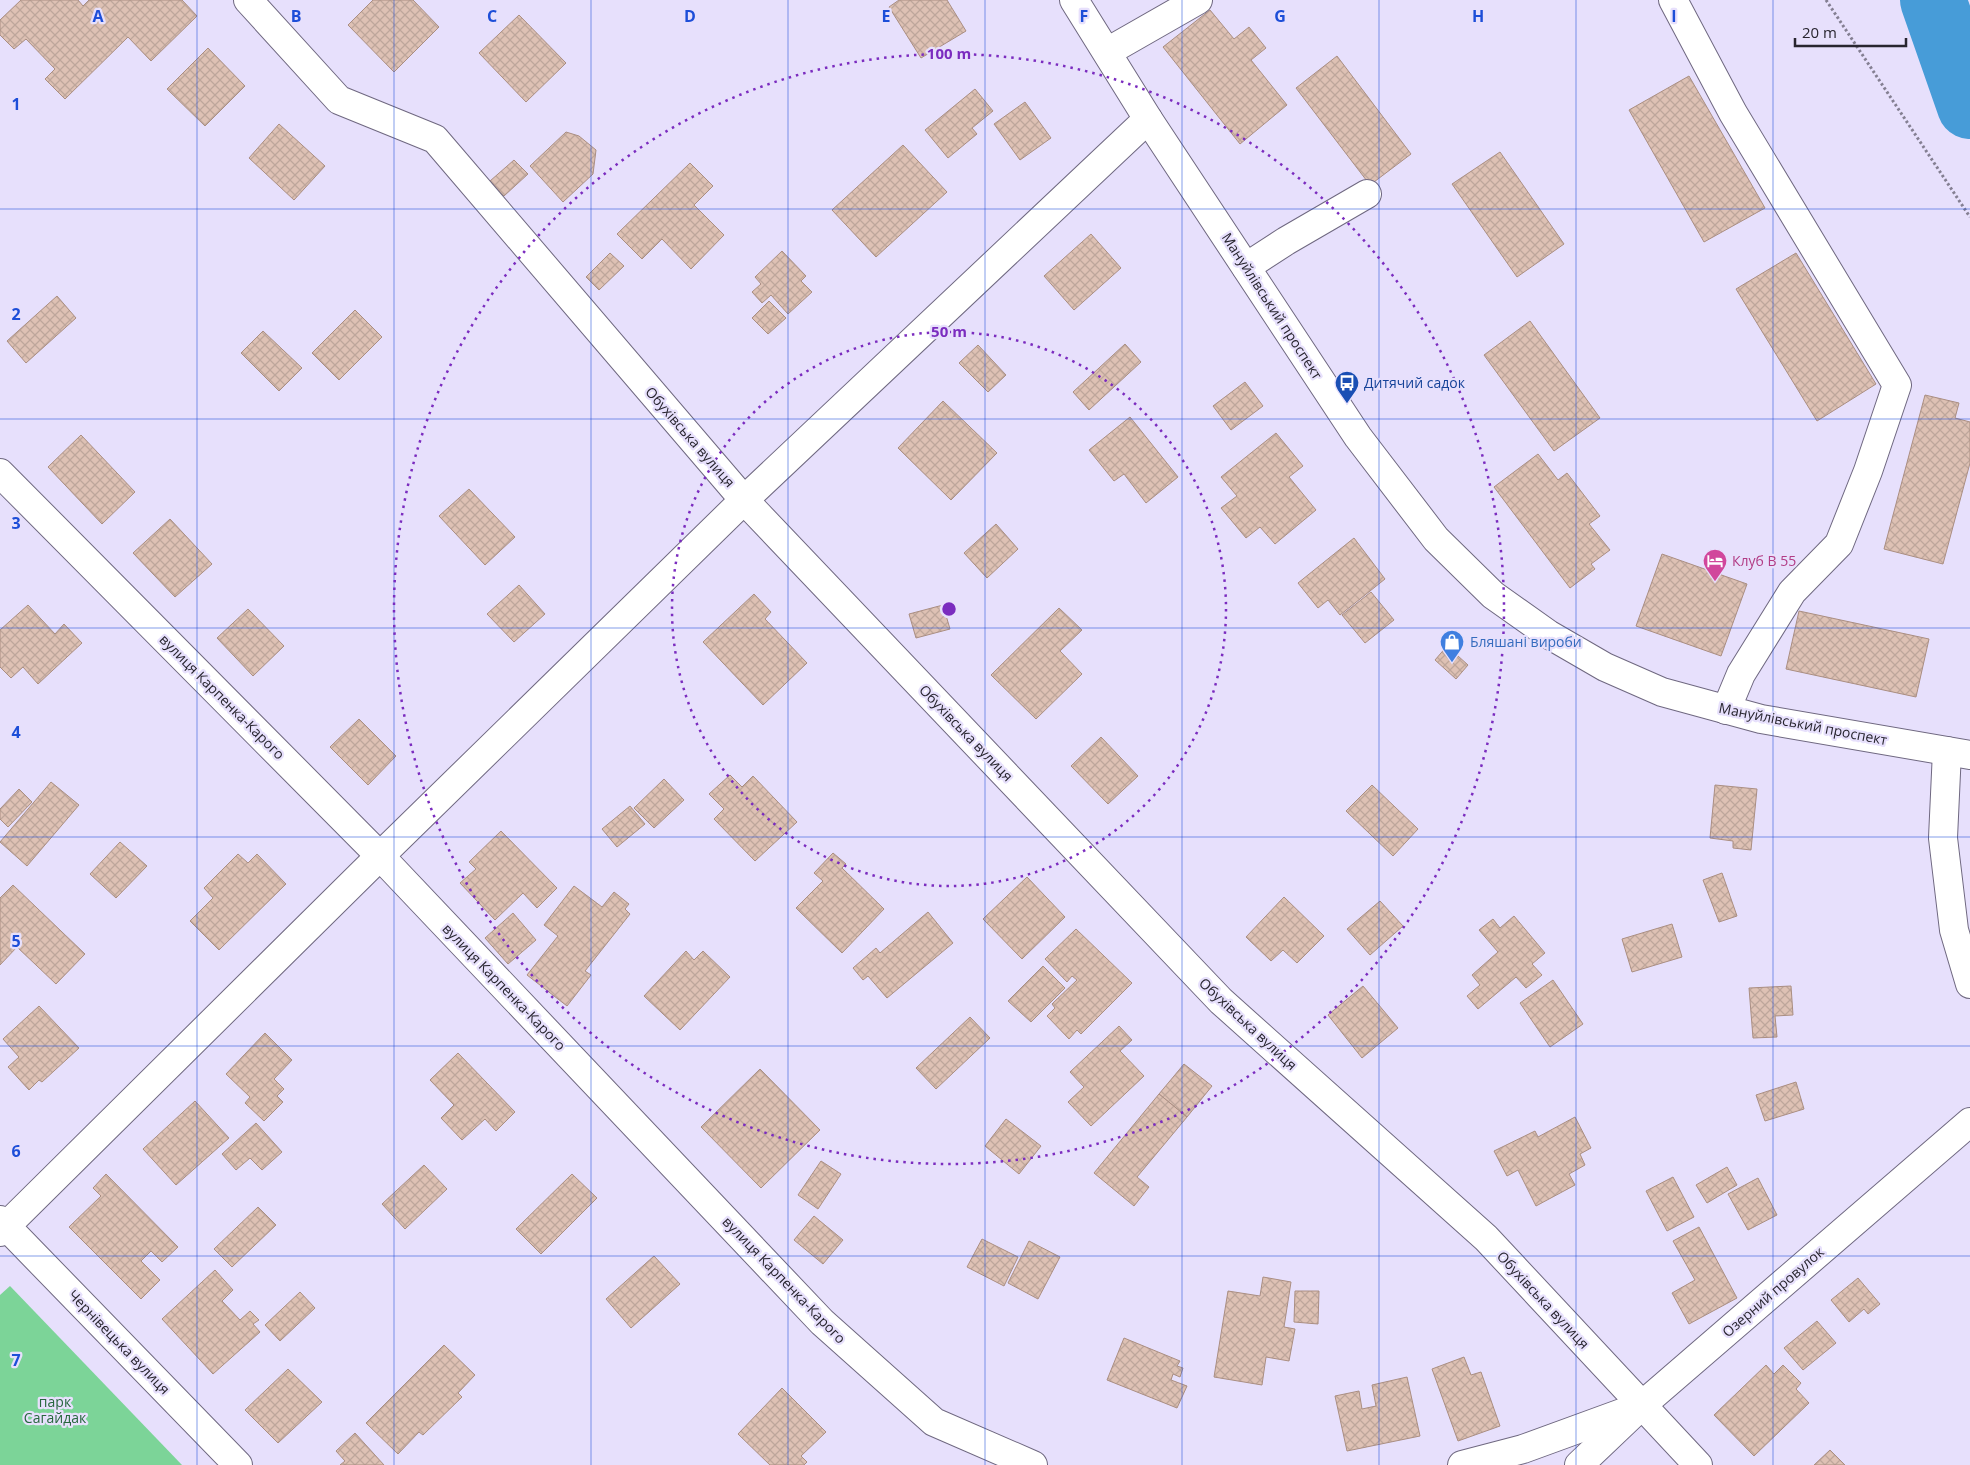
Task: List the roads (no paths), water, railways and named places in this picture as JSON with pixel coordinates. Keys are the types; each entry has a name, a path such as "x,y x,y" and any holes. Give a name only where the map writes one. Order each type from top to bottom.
{"street":[{"name":"Обухівська вулиця","path":"248,0 339,100 434,139 744,500 1221,1001 1486,1238 1698,1465"},
{"name":"Мануйлівський проспект","path":"1074,0 1148,119 1358,437 1436,539 1493,595 1548,634 1605,668 1662,692 1761,719 1959,753"},
{"path":"1106,52 1198,0"},
{"path":"1673,0 1732,113 1898,385 1868,471 1839,544 1792,592 1741,674 1726,710"},
{"path":"2,1226 744,500 1148,119"},
{"path":"1246,267 1286,241 1367,194"},
{"name":"вулиця Карпенка-Карого","path":"0,473 380,856 822,1322 934,1422 1033,1465"},
{"path":"1959,753 1943,838 1954,930 1970,984"},
{"name":"Озерний провулок","path":"1579,1465 1641,1406 1970,1122"},
{"name":"Чернівецька вулиця","path":"2,1226 238,1465"},
{"path":"1462,1465 1523,1449 1641,1406"}],"waterway":[{"path":"1933,0 1970,106"}],"place":[{"name":"Дитячий садок","path":"1347,404"},
{"name":"Клуб В 55","path":"1715,582"},
{"name":"Бляшані вироби","path":"1452,663"}],"park label":[{"name":"парк Сагайдак","path":"55,1410"}]}
